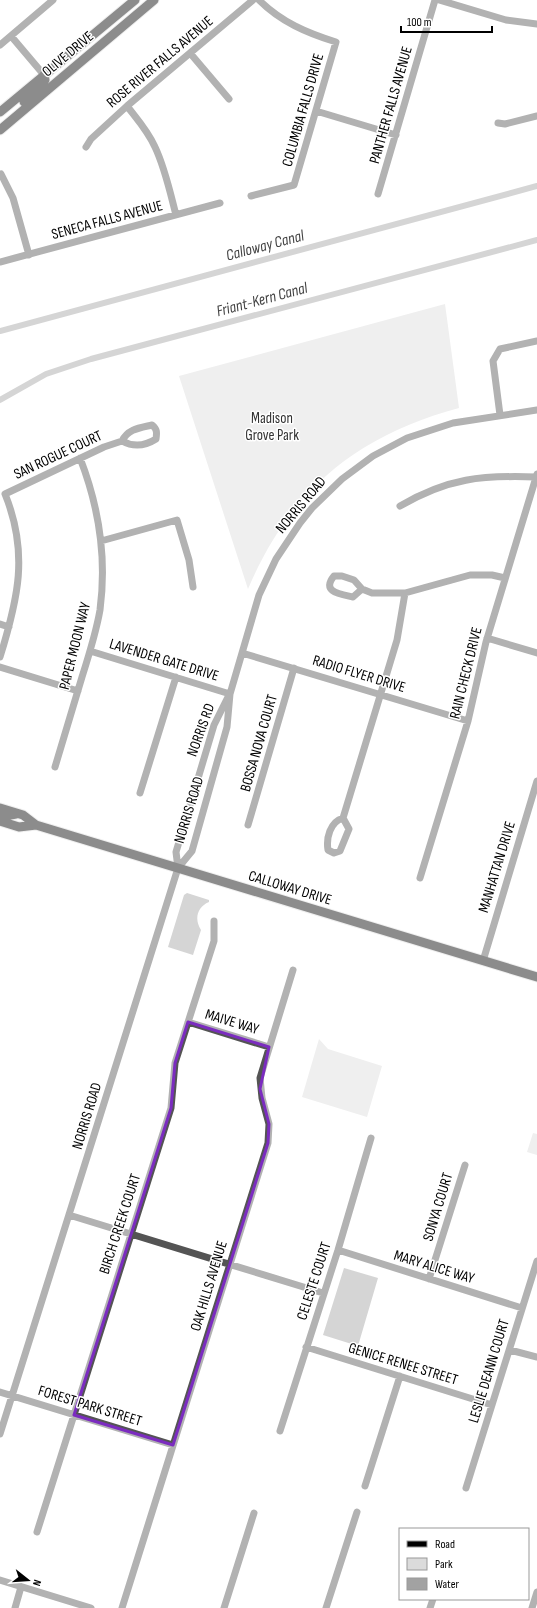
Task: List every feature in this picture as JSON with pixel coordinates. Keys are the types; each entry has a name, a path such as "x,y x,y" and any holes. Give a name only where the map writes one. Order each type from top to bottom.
{"main road":[{"name":"OLIVE DRIVE","path":"0,112 135,0"},
{"name":"OLIVE DRIVE","path":"0,130 154,0"},
{"path":"16,116 18,107 43,84 45,80 44,75"},
{"name":"CALLOWAY DRIVE","path":"0,808 23,815 36,825 537,977"},
{"path":"0,815 5,816 17,813"},
{"name":"CALLOWAY DRIVE","path":"0,821 20,827 36,825"}],"street":[{"path":"0,44 53,0"},
{"name":"ROSE RIVER FALLS AVENUE","path":"86,147 91,139 127,106 253,0"},
{"name":"COLUMBIA FALLS DRIVE","path":"251,196 294,185 336,42 290,24 278,17 259,0"},
{"name":"PANTHER FALLS AVENUE","path":"378,194 435,0"},
{"path":"439,0 506,20 537,24"},
{"path":"11,36 44,75"},
{"path":"190,53 229,99"},
{"path":"127,106 141,124 161,160 176,215"},
{"path":"316,111 396,135"},
{"path":"498,123 505,124 537,116"},
{"path":"1,174 13,198 29,254"},
{"name":"SENECA FALLS AVENUE","path":"0,262 220,203"},
{"path":"500,415 493,361 500,349 537,341"},
{"name":"NORRIS ROAD","path":"0,1434 178,868 192,851 226,727 230,694 259,595 276,559 300,523 329,490 373,456 407,438 453,423 537,410"},
{"name":"SAN ROGUE COURT","path":"9,627 16,599 19,569 16,532 5,494 104,447 122,441 125,435 131,430 152,424 156,428 156,439 150,442 130,445 122,441"},
{"name":"PAPER MOON WAY","path":"55,767 90,651 100,610 103,567 101,541 94,498 80,458"},
{"path":"400,506 429,490 460,480 492,476 537,475"},
{"name":"RAIN CHECK DRIVE","path":"420,878 468,721 488,638 537,475"},
{"path":"101,541 177,520 189,560 193,587"},
{"path":"362,589 372,592 405,593 470,575 492,575 506,578"},
{"path":"343,818 337,820 330,832 327,843 328,850 334,853 340,851 349,829 343,818 397,640 405,593"},
{"path":"0,624 9,627 0,657"},
{"path":"488,638 537,653"},
{"name":"LAVENDER GATE DRIVE","path":"90,651 230,694"},
{"name":"RADIO FLYER DRIVE","path":"242,653 468,721"},
{"path":"0,667 78,691"},
{"name":"BOSSA NOVA COURT","path":"248,825 294,668"},
{"path":"140,794 176,677"},
{"name":"NORRIS RD","path":"178,868 176,852 214,725 230,694"},
{"name":"MANHATTAN DRIVE","path":"482,961 537,781"},
{"name":"BIRCH CREEK COURT","path":"37,1532 171,1108 175,1063 214,940 214,921"},
{"name":"OAK HILLS AVENUE","path":"122,1608 268,1143 269,1124 260,1089 262,1069 293,970"},
{"name":"MAIVE WAY","path":"188,1022 269,1047"},
{"name":"CELESTE COURT","path":"280,1431 338,1250 371,1138"},
{"name":"SONYA COURT","path":"429,1279 465,1165"},
{"path":"69,1215 323,1293"},
{"name":"MARY ALICE WAY","path":"338,1250 522,1308"},
{"name":"LESLIE DEANN COURT","path":"466,1488 537,1262"},
{"name":"GENICE RENEE STREET","path":"306,1347 492,1405"},
{"path":"510,1350 537,1357"},
{"path":"365,1486 400,1376"},
{"name":"FOREST PARK STREET","path":"0,1392 173,1445"},
{"path":"326,1608 357,1512"},
{"path":"224,1608 254,1513"},
{"path":"0,1580 91,1608"},
{"path":"15,1608 21,1587"},
{"path":"532,1608 537,1592"}],"highlighted area":[{"path":"188,1022 269,1047 260,1089 269,1124 268,1143 173,1445 74,1415 171,1108 175,1063"}],"green space":[{"name":"Madison Grove Park","path":"445,304 459,408 422,420 388,434 358,451 331,472 306,496 284,523 265,554 248,589 179,376"},
{"path":"319,1039 328,1049 382,1066 367,1117 302,1097"},
{"path":"533,1133 537,1134 537,1155 527,1152"}],"water":[{"path":"187,893 209,900 209,902 199,910 197,918 201,930 193,955 168,947 184,895"},
{"path":"344,1268 378,1278 358,1346 323,1335"}],"waterway":[{"name":"Calloway Canal","path":"0,331 537,186"},
{"name":"Friant-Kern Canal","path":"0,400 46,374 91,359 537,240"}]}
